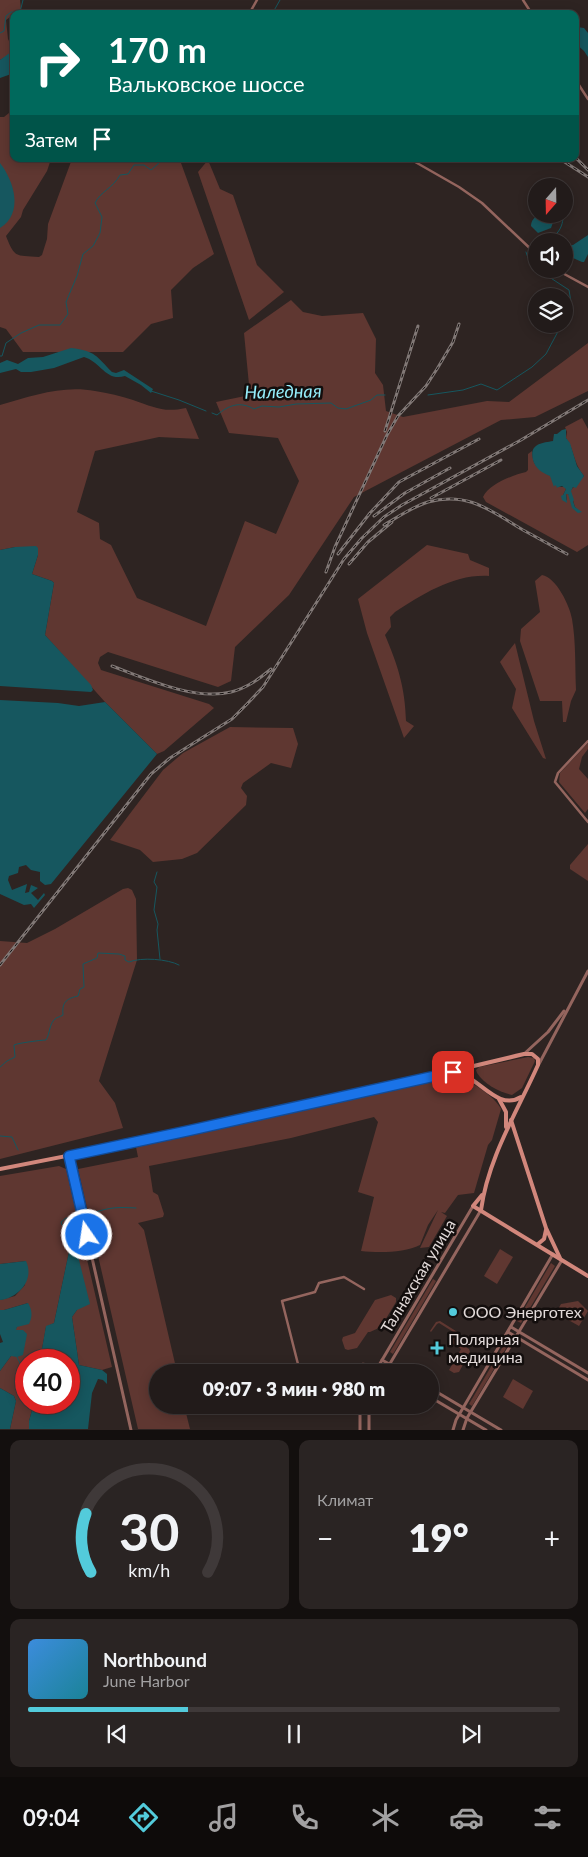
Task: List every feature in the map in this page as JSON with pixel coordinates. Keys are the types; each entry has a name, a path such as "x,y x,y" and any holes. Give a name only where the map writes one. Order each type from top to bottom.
{"main road":[{"path":"0,1169 191,1131 453,1072 524,1054 534,1056 540,1063"},
{"name":"Талнахская улица","path":"481,1210 484,1193 506,1129 540,1063"},
{"path":"471,1076 476,1066"},
{"path":"453,1072 471,1076 482,1087 498,1098 509,1101 523,1096"},
{"path":"498,1098 506,1112 506,1129"},
{"path":"511,1120 546,1228 556,1252 562,1260"},
{"name":"Талнахская улица","path":"474,1206 484,1193"},
{"path":"474,1206 588,1276"},
{"path":"538,1244 544,1239 546,1228"}],"street":[{"path":"579,85 588,99"},
{"path":"415,162 459,187 482,203 528,246"},
{"path":"572,278 588,287"},
{"path":"588,741 558,774 555,782 588,822"},
{"path":"524,1054 548,1032 568,1007 588,971"},
{"name":"Талнахская улица","path":"540,1063 568,1007"},
{"path":"69,1156 131,1430"},
{"name":"Талнахская улица","path":"379,1364 474,1206"},
{"name":"Талнахская улица","path":"390,1364 481,1210"},
{"path":"453,1430 460,1414 553,1254"},
{"path":"463,1430 467,1418 562,1260"},
{"path":"298,1364 282,1301 315,1292 319,1284 344,1277 364,1289"},
{"path":"511,1327 588,1373"},
{"path":"508,1332 588,1380"},
{"path":"382,1360 390,1364"},
{"path":"568,1368 571,1363"},
{"path":"439,1393 501,1430"},
{"path":"439,1402 486,1430"},
{"path":"360,1414 360,1430"},
{"path":"369,1414 369,1430"}],"shaded area":[{"path":"0,0 20,0 21,9 10,10 10,17 6,20 10,54 0,60"},
{"path":"10,112 10,162 50,162 47,171 23,210 21,217 6,236 14,252 21,256 39,257 42,255 47,239 48,224 71,162 182,162 214,254 193,268 171,290 173,318 151,324 123,352 23,352 6,329 0,327 0,117 4,117"},
{"path":"206,162 209,162 220,189 233,195 257,265 284,292 249,320 198,172"},
{"path":"291,300 303,312 322,316 363,313 376,339 375,373 383,385 386,411 403,417 487,401 509,402 588,343 588,391 535,417 501,420 354,497 289,595 235,647 231,681 218,687 108,652 100,657 98,663 101,670 209,704 214,708 164,751 157,754 105,702 45,635 54,583 32,574 38,555 15,547 0,550 0,405 47,392 71,389 100,392 171,410 186,408 199,439 159,437 95,451 77,512 99,523 100,539 111,545 137,598 206,626 245,521 276,534 299,481 278,438 229,433 216,402 250,395 244,333"},
{"path":"582,418 588,429 588,545 577,552 486,502 483,497 496,484 526,472 528,470 528,454 532,451 535,464 551,476 558,487 565,487 563,495 567,501 566,493 569,495 573,508 579,511 575,507 570,491 584,476 566,438 567,432 565,427"},
{"path":"427,545 468,554 470,560 489,568 489,576 463,578 439,586 406,605 390,617 391,627 385,635 400,677 406,721 414,726 404,738 367,633 358,599"},
{"path":"542,575 557,586 572,619 576,690 566,722 563,722 562,701 540,701 520,641 521,629 540,612 535,581"},
{"path":"515,643 534,721 546,759 543,758 512,708 516,689 500,662"},
{"path":"230,727 293,728 298,744 291,768 271,763 243,783 241,788 247,796 246,805 197,853 182,859 153,862 140,850 110,840 163,770 183,753"},
{"path":"588,743 588,749 582,757 579,769 588,779 588,809 585,813 559,782 560,773"},
{"path":"588,844 588,881 570,869 570,865"},
{"path":"128,888 132,890 136,899 137,960 99,1081 115,1103 123,1128 0,1159 0,941 27,943 55,929 123,889"},
{"path":"528,1057 534,1058 535,1061 522,1088 512,1095 497,1090 488,1084 480,1077 476,1070 479,1067"},
{"path":"455,1076 481,1089 501,1109 474,1193 458,1195 445,1213 441,1212 447,1216 429,1247 420,1248 438,1210 428,1225 420,1245 399,1251 361,1251 374,1197 358,1192 378,1122 374,1117 291,1138 149,1166 153,1192 158,1195 164,1214 163,1217 138,1223 144,1230 175,1364 149,1364 149,1414 186,1414 190,1429 138,1429 78,1169 138,1157 136,1147"},
{"path":"59,1166 66,1169 112,1367 102,1370 80,1365 80,1349 77,1349 72,1317 77,1310 70,1247 54,1323 46,1327 42,1349 15,1349 15,1398 0,1388 0,1371 11,1356 15,1331 28,1303 0,1310 0,1300 15,1296 25,1285 26,1261 0,1264 0,1176"},
{"path":"500,1249 513,1257 497,1284 484,1276"},
{"path":"551,1263 555,1266 521,1323 517,1321"},
{"path":"433,1279 436,1281 393,1354 390,1352"},
{"path":"391,1295 396,1298 396,1302 381,1327 368,1332 357,1348 345,1349 343,1337 355,1333 375,1300"},
{"path":"578,1301 588,1311 579,1326 556,1313 561,1304"},
{"path":"440,1321 459,1333 454,1341 469,1349 470,1352 459,1372 454,1373 449,1370 461,1349 450,1342 455,1333 439,1323 430,1331 436,1322"},
{"path":"505,1343 508,1345 472,1406 469,1404"},
{"path":"513,1379 533,1391 523,1409 503,1397"},
{"path":"15,1406 15,1414 31,1414 29,1429 10,1429"}],"water":[{"path":"579,27 584,28 588,33 588,57 579,47"},
{"path":"10,53 10,74 0,78 0,60"},
{"path":"0,163 12,188 14,206 7,222 0,228"},
{"path":"532,223 553,223 551,228 538,233 531,226"},
{"path":"588,235 588,254 584,262 573,258 573,245"},
{"path":"71,348 91,353 99,358 112,372 116,373 124,370 153,389 151,393 125,376 118,377 108,374 90,359 84,357 54,368 31,372 21,372 16,369 0,373 0,363 7,360 18,364 28,358 43,357"},
{"path":"566,429 566,438 570,443 577,466 584,476 576,488 573,487 571,491 575,507 582,512 578,513 572,508 568,494 566,494 567,503 562,500 561,496 566,489 562,486 556,488 555,485 554,487 550,476 537,468 532,455 534,447 553,441 554,434"},
{"path":"36,546 38,548 38,555 32,574 54,583 45,635 91,685 93,690 91,692 0,686 0,550"},
{"path":"0,700 79,706 105,702 157,754 51,884 45,885 40,881 40,872 31,870 26,865 19,867 18,873 9,876 8,880 12,890 27,884 25,893 29,892 31,885 38,888 31,893 38,900 44,893 45,895 34,908 31,904 24,905 0,894"},
{"path":"70,1247 76,1248 90,1304 77,1310 72,1317 77,1349 42,1349 46,1326 54,1323"},
{"path":"26,1261 28,1275 23,1287 13,1296 0,1300 0,1264"},
{"path":"28,1303 32,1313 29,1324 17,1327 16,1330 23,1330 27,1334 24,1349 15,1349 15,1357 11,1356 0,1371 0,1343 3,1342 0,1334 0,1310"},
{"path":"80,1365 102,1370 107,1374 107,1384 103,1380 98,1379 92,1393 88,1429 29,1429 31,1414 80,1414"},
{"path":"0,1388 14,1396 15,1406 10,1429 0,1429"}],"waterway":[{"path":"20,10 23,0"},
{"path":"274,10 280,0"},
{"path":"0,33 4,31 6,16 10,13"},
{"path":"0,356 2,356 6,343 21,333 39,325 60,325 68,314 66,302 77,276 83,254 93,246 100,233 102,217 95,203 97,199 120,175 128,174 134,165 144,165 151,170 159,162"},
{"name":"Наледная","path":"557,233 562,223"},
{"name":"Наледная","path":"526,252 528,258"},
{"name":"Наледная","path":"551,278 566,288"},
{"name":"Наледная","path":"428,395 463,390 481,384 497,390 532,367 546,354 557,333"},
{"name":"Наледная","path":"151,391 206,411"},
{"name":"Наледная","path":"212,413 217,415 235,405 244,405 254,409 262,406 279,407 296,404 331,403 338,408 346,409 371,400 377,395 385,395"},
{"path":"157,872 154,882 157,887 154,910 158,924 160,959"},
{"path":"0,1067 15,1057 14,1045 46,1040 53,1021 63,1015 65,1002 78,996 80,989 84,987 83,964 97,958 98,953 119,954 125,956 125,960 129,962 154,959 179,965"},
{"path":"0,1136 12,1137 18,1150"},
{"path":"93,1213 114,1208 136,1208"},
{"path":"73,1248 70,1244 67,1228 61,1222 66,1218 76,1219"}],"railway":[{"path":"579,161 588,170"},
{"path":"565,162 588,177"},
{"path":"326,572 335,547 387,435 398,416 426,386 453,342 459,324"},
{"path":"385,431 418,326"},
{"path":"0,965 151,774 170,758 232,719 263,687 344,559 362,538 384,517 402,505 521,440 588,400"},
{"path":"338,554 370,513 399,482 479,439"},
{"path":"431,498 501,460"},
{"path":"374,516 405,493 450,468"},
{"path":"384,525 422,504 442,499 455,499 467,501 489,510 567,554"},
{"path":"349,564 368,542 392,522"},
{"path":"112,666 171,687 202,694 231,692 248,686 271,669"}],"place":[{"name":"ООО Энерготех","path":"453,1312"},
{"name":"Полярная медицина","path":"437,1348"}],"route":[{"path":"87,1235 69,1156 453,1072"}]}
